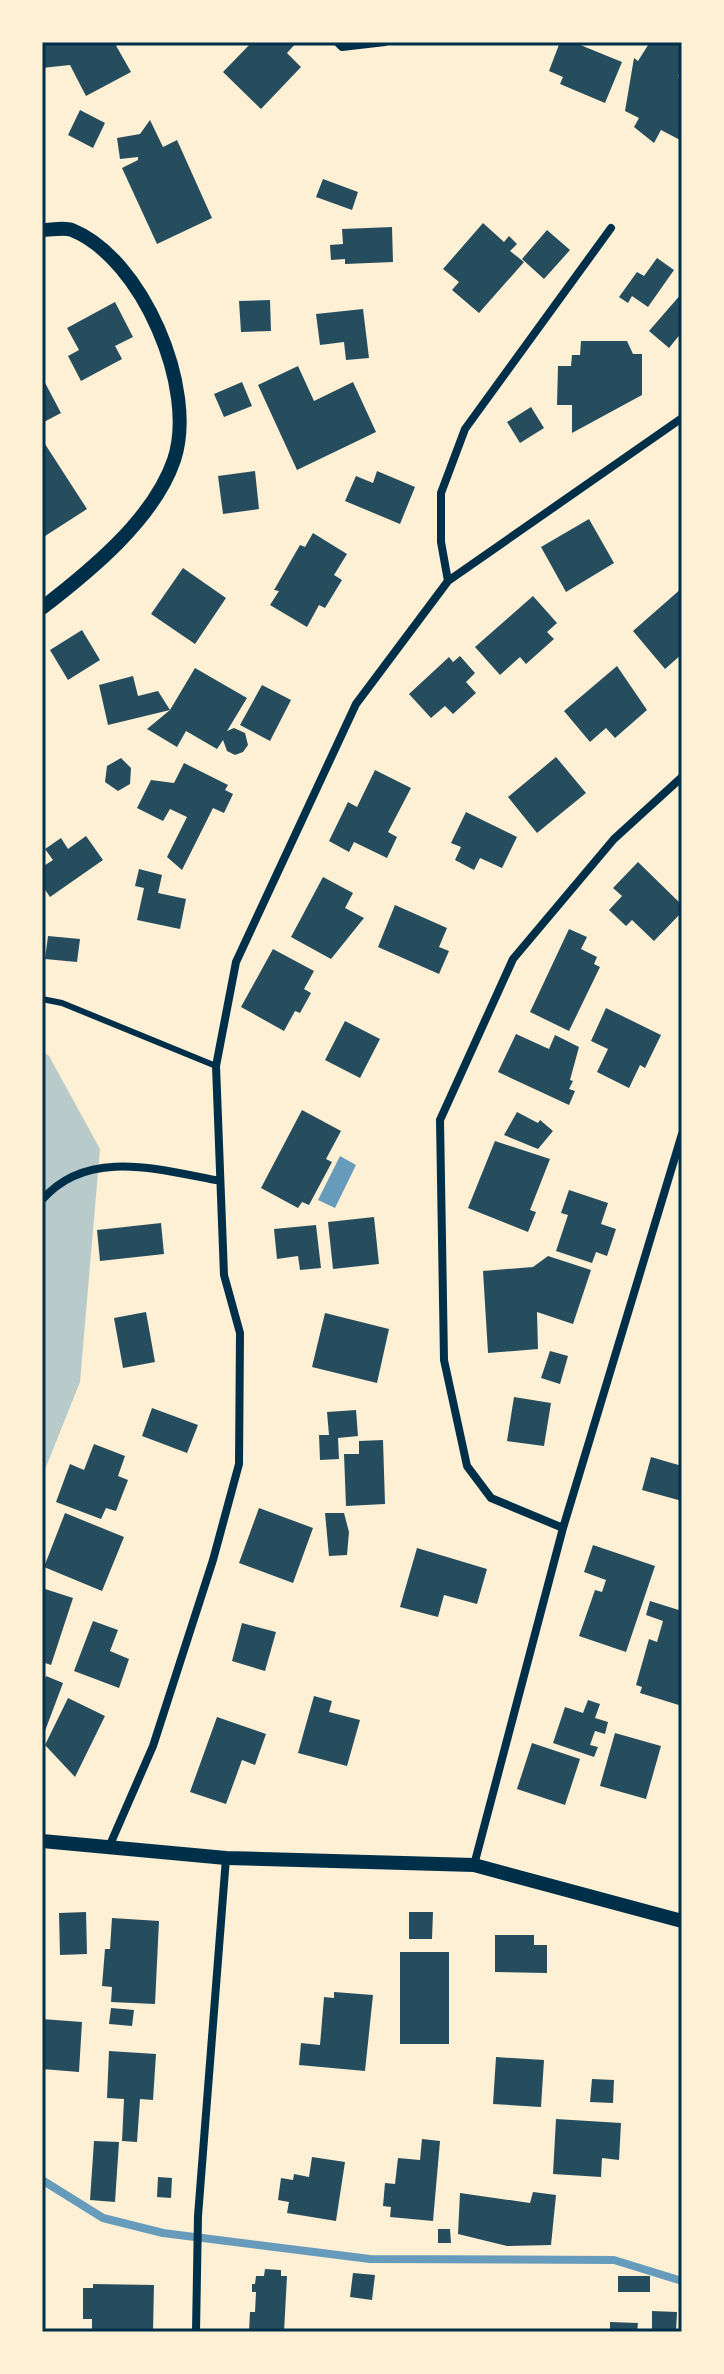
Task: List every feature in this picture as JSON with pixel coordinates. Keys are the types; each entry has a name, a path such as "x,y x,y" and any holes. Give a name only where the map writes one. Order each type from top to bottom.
{"street":[{"path":"337,42 342,47 385,42"},
{"path":"448,581 441,542 441,493 465,429 611,228"},
{"path":"42,230 70,229 100,247 125,276 171,356 180,402 175,458 153,506 42,608"},
{"path":"109,1848 153,1746 213,1560 239,1464 240,1333 224,1275 216,1066 236,962 356,704 448,581 682,418"},
{"path":"563,1528 491,1498 467,1466 444,1360 440,1120 513,959 614,839 682,777"},
{"path":"474,1865 563,1528 682,1134"},
{"path":"42,1200 54,1185 87,1168 156,1169 220,1181"},
{"path":"42,1841 226,1858 474,1865 682,1921"},
{"path":"196,2332 198,2216 226,1858"}],"lane":[{"path":"42,999 62,1003 216,1066"}],"shaded area":[{"path":"42,1051 49,1056 100,1149 80,1382 42,1477"}],"water":[{"path":"340,1156 356,1165 335,1208 318,1200"}],"building":[{"path":"42,42 114,42 131,72 86,96 70,65 42,68"},
{"path":"252,42 297,42 287,53 301,67 261,109 223,72"},
{"path":"560,42 573,42 622,62 605,103 560,84 563,77 549,71"},
{"path":"650,42 682,42 682,70 678,76 682,78 682,141 661,130 654,143 634,127 639,118 625,111 634,58 638,61"},
{"path":"80,110 105,123 93,148 68,135"},
{"path":"150,120 163,147 177,140 212,218 157,244 122,168 138,160 138,157 120,159 117,138 140,134"},
{"path":"323,179 358,192 352,210 316,197"},
{"path":"483,223 504,242 509,236 517,244 510,251 524,262 479,313 452,290 459,282 443,269"},
{"path":"392,227 393,262 345,264 345,259 331,260 330,245 343,244 342,229"},
{"path":"547,230 570,250 544,279 522,259"},
{"path":"657,258 674,270 648,307 632,296 628,303 619,297 637,272 644,276"},
{"path":"682,293 682,332 669,348 649,331"},
{"path":"270,300 271,331 241,332 239,301"},
{"path":"115,302 133,337 115,346 122,359 81,381 68,356 79,350 67,328"},
{"path":"363,309 369,358 346,360 344,342 320,345 316,314"},
{"path":"581,341 627,341 633,354 642,354 642,395 572,433 572,405 557,405 558,366 571,366 572,355 580,355"},
{"path":"298,366 314,401 353,382 376,432 297,470 258,385"},
{"path":"42,377 61,413 42,423"},
{"path":"242,382 252,406 224,417 214,394"},
{"path":"531,407 544,428 520,443 507,422"},
{"path":"45,444 87,509 42,538 42,447"},
{"path":"255,471 259,509 223,514 218,476"},
{"path":"377,471 415,487 400,524 345,501 356,476 373,483"},
{"path":"589,519 614,563 566,592 541,547"},
{"path":"313,533 347,554 334,575 342,580 325,608 319,605 307,627 270,605 279,591 274,590 300,545 305,547"},
{"path":"183,568 226,598 195,644 151,614"},
{"path":"682,588 682,654 665,669 633,631"},
{"path":"533,596 557,623 547,632 554,639 526,664 520,657 500,675 475,647"},
{"path":"82,630 100,660 68,680 50,650"},
{"path":"460,656 475,673 466,682 476,693 453,714 445,706 431,718 409,694 449,657 453,662"},
{"path":"617,666 647,710 615,738 606,728 590,742 564,711"},
{"path":"195,668 247,698 227,731 234,728 245,733 248,745 243,752 235,755 227,751 223,740 217,749 186,731 177,747 147,729 170,710"},
{"path":"133,676 138,696 158,691 170,710 108,725 99,685"},
{"path":"262,685 291,700 270,741 240,725"},
{"path":"556,757 586,793 537,833 508,797"},
{"path":"121,758 131,768 130,784 118,791 105,782 107,766"},
{"path":"184,763 228,785 225,790 233,794 224,813 213,808 182,870 167,857 187,817 170,809 163,821 137,808 151,780 174,783"},
{"path":"375,770 411,788 388,832 397,837 387,858 354,842 349,852 329,841 348,802 357,807"},
{"path":"466,812 517,837 502,868 480,858 474,870 455,860 461,847 451,843"},
{"path":"86,836 103,860 50,897 42,885 42,867 53,860 45,849 61,838 68,849"},
{"path":"638,862 682,905 682,912 654,941 632,920 626,926 609,910 622,896 613,888"},
{"path":"139,869 162,875 158,893 186,899 180,929 137,920 144,888 135,886"},
{"path":"323,877 353,893 345,908 364,918 331,959 291,937"},
{"path":"395,905 447,928 439,947 449,951 439,974 378,947"},
{"path":"569,929 587,937 581,949 597,957 594,964 600,967 569,1031 530,1012"},
{"path":"48,936 80,939 77,962 45,959"},
{"path":"273,949 314,971 304,989 311,993 300,1013 295,1011 284,1031 241,1007"},
{"path":"606,1008 661,1035 645,1068 640,1065 629,1088 597,1072 608,1049 591,1041"},
{"path":"345,1021 380,1039 360,1078 325,1060"},
{"path":"516,1034 549,1049 555,1035 579,1047 569,1089 575,1091 569,1105 498,1072"},
{"path":"302,1110 341,1131 326,1159 332,1162 309,1205 302,1202 298,1208 261,1188"},
{"path":"517,1112 538,1123 540,1120 553,1131 538,1149 504,1135"},
{"path":"495,1141 550,1159 530,1210 536,1212 528,1232 468,1208"},
{"path":"569,1190 608,1203 601,1224 616,1229 607,1256 596,1252 592,1263 556,1251 568,1215 561,1213"},
{"path":"374,1217 379,1264 333,1269 328,1222"},
{"path":"161,1223 164,1254 100,1261 97,1230"},
{"path":"316,1225 321,1268 300,1270 298,1256 277,1259 274,1229"},
{"path":"548,1256 591,1270 573,1324 537,1312 538,1349 488,1353 483,1271 533,1267"},
{"path":"146,1312 155,1362 123,1368 114,1318"},
{"path":"325,1313 389,1329 377,1383 312,1367"},
{"path":"550,1351 568,1356 560,1384 541,1378"},
{"path":"514,1397 551,1403 544,1446 507,1441"},
{"path":"152,1408 198,1425 187,1453 142,1436"},
{"path":"356,1410 358,1436 338,1438 339,1459 320,1460 319,1435 329,1435 327,1412"},
{"path":"383,1440 385,1504 346,1506 344,1454 359,1454 359,1441"},
{"path":"94,1444 125,1456 118,1476 128,1480 116,1511 106,1508 101,1519 56,1502 70,1464 84,1470"},
{"path":"651,1457 682,1466 682,1501 642,1490"},
{"path":"259,1508 313,1528 293,1583 239,1563"},
{"path":"65,1513 124,1537 102,1591 44,1567"},
{"path":"325,1513 344,1513 349,1532 347,1555 329,1556"},
{"path":"593,1545 655,1566 626,1652 579,1636 595,1590 602,1592 606,1580 584,1572"},
{"path":"417,1548 487,1569 477,1604 444,1595 438,1617 400,1607"},
{"path":"42,1588 73,1598 51,1665 42,1662"},
{"path":"650,1601 682,1611 682,1706 640,1693 642,1687 636,1685 649,1639 657,1642 663,1621 646,1615"},
{"path":"93,1621 118,1630 110,1651 129,1659 119,1688 74,1671"},
{"path":"242,1623 276,1632 265,1671 232,1661"},
{"path":"46,1676 63,1683 42,1739 42,1687"},
{"path":"314,1696 332,1701 329,1712 360,1720 347,1766 298,1753"},
{"path":"68,1698 105,1716 75,1777 45,1745"},
{"path":"588,1700 600,1704 595,1718 608,1722 605,1734 595,1731 590,1745 598,1747 594,1757 553,1743 565,1707 583,1713"},
{"path":"217,1717 266,1734 255,1765 242,1760 226,1804 190,1792"},
{"path":"615,1733 661,1746 646,1799 600,1786"},
{"path":"532,1743 580,1759 565,1805 517,1789"},
{"path":"86,1912 87,1954 60,1955 59,1913"},
{"path":"409,1912 433,1912 432,1939 409,1939"},
{"path":"112,1918 159,1921 155,2004 111,2002 112,1987 102,1986 105,1949 110,1949"},
{"path":"495,1935 534,1935 534,1945 547,1945 547,1973 495,1972"},
{"path":"400,1952 449,1952 449,2044 400,2044"},
{"path":"334,1992 373,1995 365,2071 299,2065 301,2043 320,2045 324,1997 334,1998"},
{"path":"111,2008 134,2010 132,2026 109,2024"},
{"path":"42,2019 82,2022 79,2072 42,2069"},
{"path":"109,2051 156,2054 153,2100 140,2099 137,2142 122,2141 124,2099 107,2098"},
{"path":"496,2057 544,2060 541,2107 493,2104"},
{"path":"592,2079 614,2080 613,2103 590,2102"},
{"path":"556,2119 621,2123 619,2160 602,2158 601,2177 553,2174"},
{"path":"422,2139 440,2141 433,2221 390,2217 391,2207 383,2206 385,2183 395,2184 398,2158 420,2160"},
{"path":"94,2141 119,2142 115,2202 90,2200"},
{"path":"312,2157 345,2162 336,2221 287,2213 289,2202 278,2200 281,2178 293,2180 294,2174 309,2177"},
{"path":"158,2177 172,2178 171,2198 157,2197"},
{"path":"533,2192 556,2195 551,2245 507,2246 458,2234 460,2193 530,2203"},
{"path":"438,2229 450,2229 451,2243 438,2243"},
{"path":"265,2269 281,2270 281,2276 287,2276 284,2332 249,2332 250,2312 255,2312 256,2292 252,2292 252,2284 255,2284 256,2276 264,2276"},
{"path":"353,2273 375,2275 372,2300 350,2297"},
{"path":"618,2276 650,2276 650,2292 618,2292"},
{"path":"93,2284 154,2285 153,2332 92,2332 92,2319 83,2319 83,2288 93,2288"},
{"path":"652,2311 677,2312 676,2332 652,2332"},
{"path":"610,2322 638,2323 637,2332 610,2332"}],"waterway":[{"path":"42,2180 103,2218 163,2233 370,2259 614,2260 682,2281"}]}
